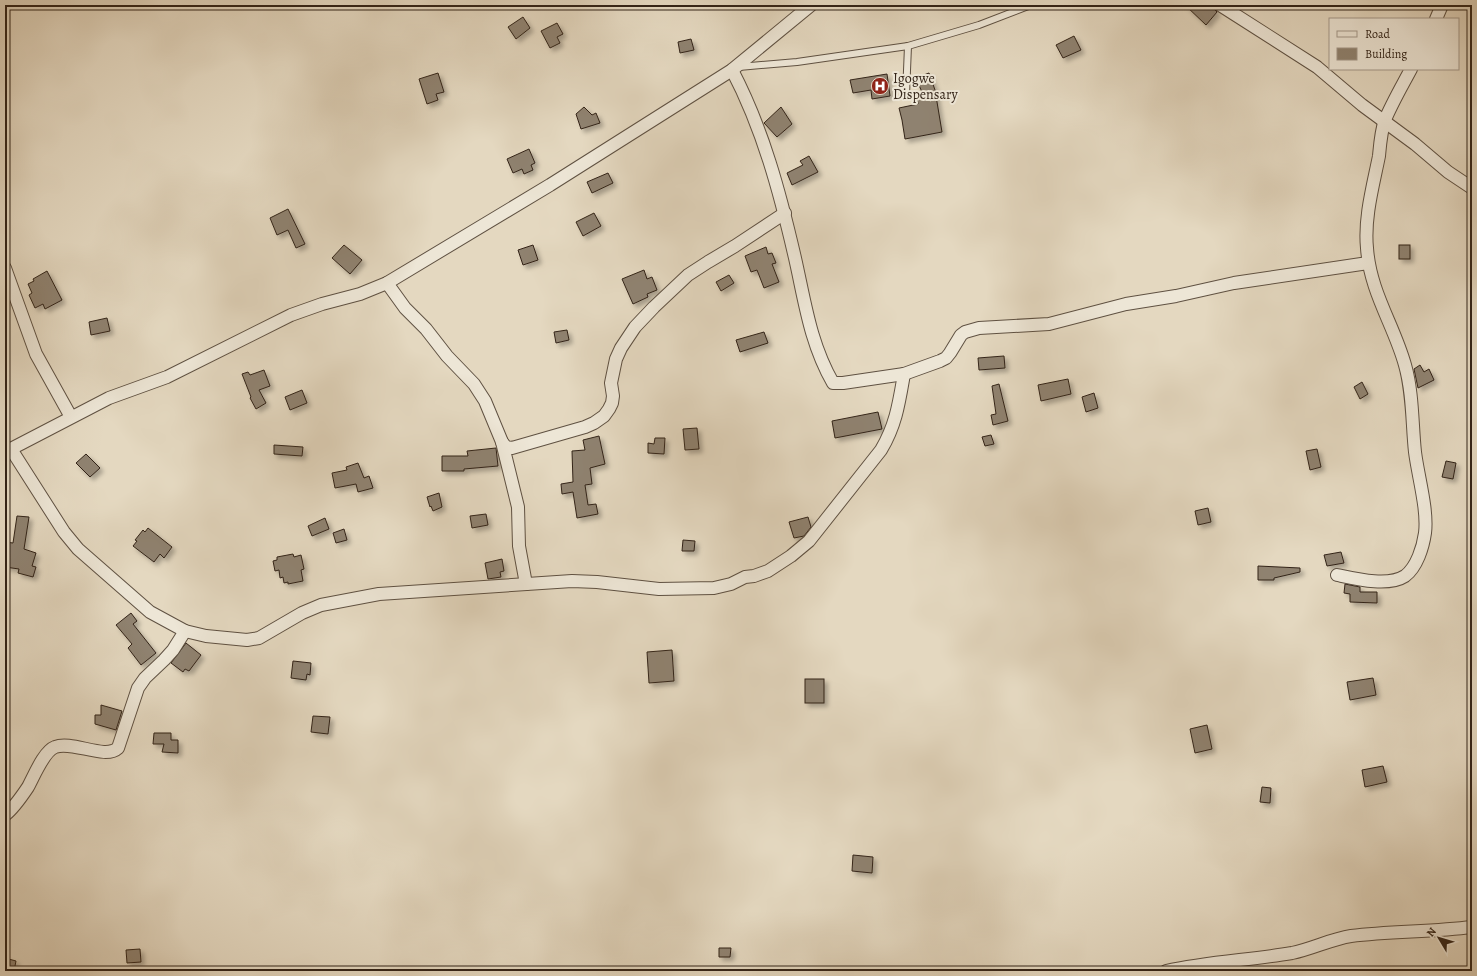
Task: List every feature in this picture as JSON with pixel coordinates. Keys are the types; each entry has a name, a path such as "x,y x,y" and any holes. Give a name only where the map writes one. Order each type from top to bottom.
{"street":[{"path":"811,5 734,69 550,185 387,283 360,294 322,304 291,315 167,377 109,398 71,416 8,450 64,532 78,548 150,612 185,631 206,636 246,640 259,638 302,613 321,605 379,594 572,581 597,582 659,589 714,588 731,584 745,577 754,576 768,571 792,556 808,541 881,450 890,436 896,416 904,374"},
{"path":"1220,5 1317,67 1362,105 1415,144 1448,172 1472,188"},
{"path":"1436,18 1442,5"},
{"path":"734,69 763,139 785,213 812,336 820,359 833,383 843,383 904,374 946,358 960,335 979,328 1049,324 1126,304 1176,296 1234,283 1368,263"},
{"path":"1337,575 1367,581 1394,581 1405,575 1416,564 1425,532 1424,510 1416,458 1406,368 1372,282 1368,263 1366,226 1384,122 1410,70"},
{"path":"502,442 506,447 512,448 520,446 585,427 604,416 612,403 613,396 611,383 616,359 621,348 635,327 688,275 736,246 785,213"},
{"path":"5,268 36,354 71,416"},
{"path":"387,283 405,308 426,329 447,356 474,384 486,400 502,442 518,507 519,546 526,584"},
{"path":"5,815 28,787 48,753 55,747 64,745 104,751 115,751 118,748 138,688 145,678 168,655 185,631"},
{"path":"1166,971 1197,965 1294,952 1349,936 1449,930 1472,927"}],"lane":[{"path":"734,69 797,62 908,46 979,25 1031,5"},
{"path":"906,96 908,46"}],"building":[{"path":"1185,5 1213,5 1217,12 1206,25"},
{"path":"523,17 530,28 516,39 508,27"},
{"path":"557,23 563,34 557,37 560,43 550,48 541,31"},
{"path":"1074,36 1081,50 1063,58 1056,45"},
{"path":"691,39 694,50 680,53 678,42"},
{"path":"438,73 444,92 436,94 438,100 427,104 419,79"},
{"path":"929,73 935,90 942,132 905,139 899,108 918,104 917,98 924,97 916,78"},
{"name":"Igogwe Dispensary","path":"887,74 890,96 872,99 871,90 853,93 850,80"},
{"path":"584,107 592,115 596,113 600,123 581,129 576,114"},
{"path":"781,107 792,124 777,137 764,123"},
{"path":"529,149 535,163 531,165 533,170 524,174 522,169 513,173 507,159"},
{"path":"809,156 818,172 792,185 787,173 803,165 800,161"},
{"path":"608,173 613,183 592,193 587,182"},
{"path":"288,209 305,244 296,248 288,230 277,235 270,218"},
{"path":"594,213 601,226 583,236 576,222"},
{"path":"344,245 362,260 350,274 332,258"},
{"path":"533,245 538,260 523,265 518,250"},
{"path":"1399,245 1410,245 1410,259 1399,259"},
{"path":"766,247 768,254 772,253 776,263 772,264 779,282 764,288 757,270 751,272 745,256"},
{"path":"644,270 647,279 652,277 657,290 647,294 648,297 633,304 622,279"},
{"path":"47,271 62,300 45,309 43,304 35,308 29,295 32,293 28,284 34,281 33,279"},
{"path":"729,275 734,283 721,291 716,282"},
{"path":"107,318 110,331 91,335 89,322"},
{"path":"567,330 569,340 556,343 554,332"},
{"path":"764,332 768,343 740,352 736,340"},
{"path":"1004,356 1005,368 979,370 978,358"},
{"path":"1420,365 1424,372 1429,369 1434,380 1418,388 1414,369"},
{"path":"264,370 270,386 259,390 266,403 256,409 250,398 251,397 242,374 248,372 250,375"},
{"path":"1068,379 1071,394 1041,401 1038,385"},
{"path":"1362,382 1368,394 1360,399 1354,387"},
{"path":"999,384 1008,421 993,425 991,415 996,414 992,386"},
{"path":"302,390 307,403 290,410 285,397"},
{"path":"1094,393 1098,408 1086,412 1082,397"},
{"path":"878,412 882,429 835,438 832,421"},
{"path":"697,428 699,449 685,450 683,429"},
{"path":"991,435 994,444 985,446 982,437"},
{"path":"599,436 605,464 590,468 592,484 585,485 588,505 596,504 598,514 577,518 573,492 562,494 561,484 573,482 572,451 585,450 583,440"},
{"path":"655,438 665,438 664,454 648,453 648,443 654,444"},
{"path":"274,445 303,447 302,456 274,454"},
{"path":"496,448 498,466 464,469 464,471 442,471 442,456 468,456 467,451"},
{"path":"1317,449 1321,467 1310,470 1306,451"},
{"path":"86,454 100,468 90,477 76,463"},
{"path":"1446,461 1456,463 1453,479 1442,477"},
{"path":"358,463 364,478 369,476 373,488 358,492 356,484 335,488 332,473 347,470 346,467"},
{"path":"439,493 442,507 433,511 427,497"},
{"path":"1208,508 1211,522 1198,525 1195,511"},
{"path":"486,514 488,525 472,528 470,516"},
{"path":"17,516 29,517 24,549 36,553 32,566 36,567 33,577 18,573 19,569 5,567 5,542 13,543"},
{"path":"808,517 811,527 804,536 794,538 789,522"},
{"path":"325,518 329,529 312,536 308,526"},
{"path":"148,528 172,547 164,558 160,554 154,562 133,546 137,541 135,540 143,530 145,532"},
{"path":"344,529 347,540 336,543 333,533"},
{"path":"683,540 695,541 694,551 682,551"},
{"path":"1341,552 1344,563 1327,566 1324,555"},
{"path":"293,554 294,557 301,555 304,569 301,570 303,581 288,584 288,582 284,583 283,577 280,578 279,570 275,571 273,561 277,560 277,557"},
{"path":"502,559 504,571 500,572 501,577 488,579 485,563"},
{"path":"1258,566 1300,568 1300,572 1274,578 1274,580 1258,580"},
{"path":"1345,584 1360,587 1360,592 1377,592 1377,603 1350,602 1350,594 1344,593"},
{"path":"131,613 137,621 133,624 156,653 141,665 128,648 132,644 116,625"},
{"path":"186,643 201,655 189,671 185,669 183,672 171,663"},
{"path":"672,650 674,681 649,683 647,652"},
{"path":"293,661 311,663 310,675 307,674 306,680 291,678"},
{"path":"1373,678 1376,695 1350,700 1347,682"},
{"path":"805,679 824,679 824,703 805,703"},
{"path":"101,705 122,711 116,730 95,724 95,715 101,715"},
{"path":"313,716 330,717 328,734 311,732"},
{"path":"1207,725 1212,749 1195,753 1190,729"},
{"path":"154,733 171,733 171,740 178,740 178,753 162,752 164,744 153,744"},
{"path":"1383,766 1387,782 1365,787 1362,770"},
{"path":"1262,787 1271,788 1270,803 1260,802"},
{"path":"853,855 873,857 872,873 852,871"},
{"path":"719,948 731,948 730,957 719,957"},
{"path":"140,949 141,962 127,963 126,950"},
{"path":"5,958 16,961 14,971 5,971"}],"place":[{"name":"Igogwe Dispensary","path":"880,86"}]}
